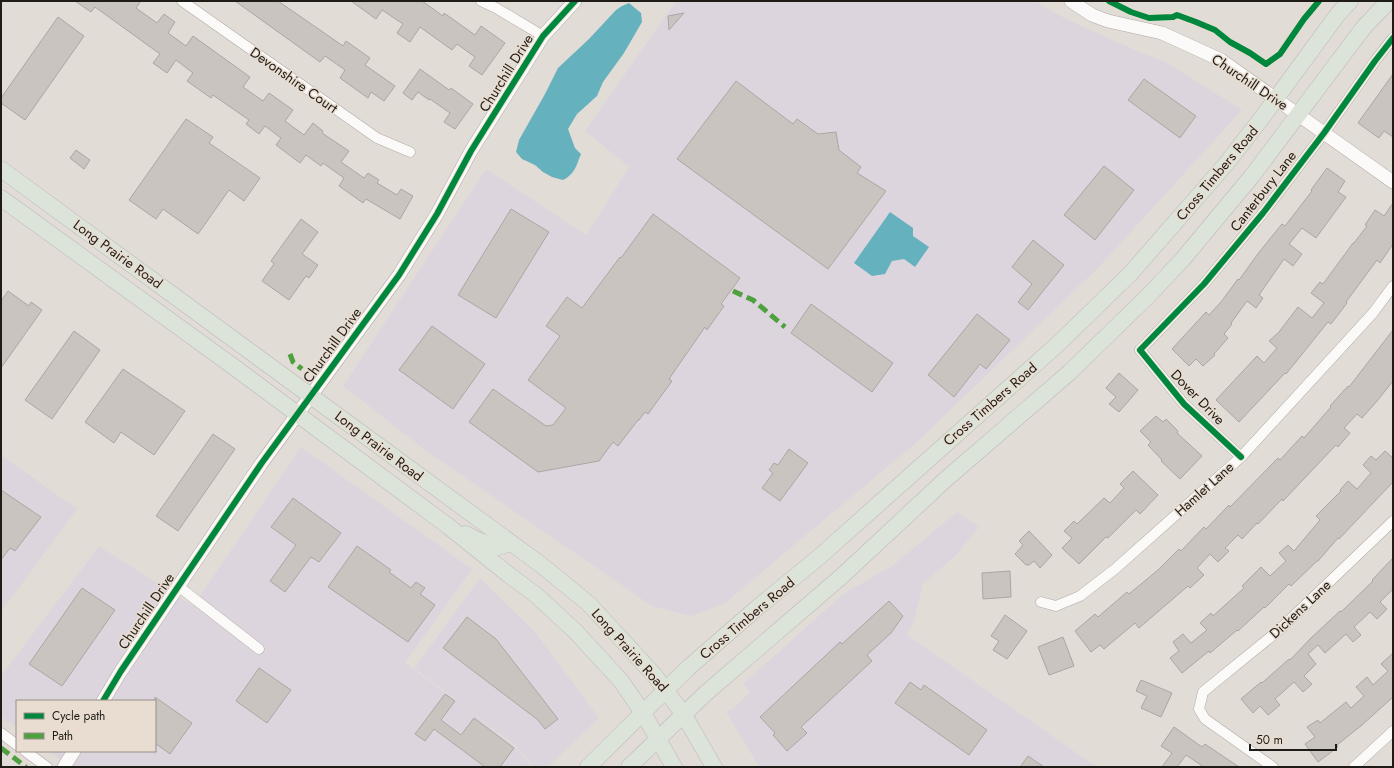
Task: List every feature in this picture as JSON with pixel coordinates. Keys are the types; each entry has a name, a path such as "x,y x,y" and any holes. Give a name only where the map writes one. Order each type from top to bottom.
{"main road":[{"name":"Cross Timbers Road","path":"588,767 688,668 819,557 1058,344 1131,272 1226,164 1338,14 1350,1"},
{"name":"Cross Timbers Road","path":"629,767 706,693 842,576 945,480 1070,372 1148,296 1182,260 1252,176 1364,27 1389,1"},
{"name":"Long Prairie Road","path":"1,169 540,564 589,604 635,652 666,690 684,715 714,767"},
{"path":"18,210 33,193"},
{"name":"Long Prairie Road","path":"1,198 448,526 497,566 536,595 576,631 621,681 643,713 674,767"},
{"path":"928,460 945,480"},
{"path":"448,526 478,541 498,547 511,543"}],"street":[{"name":"Devonshire Court","path":"182,1 377,138 410,152"},
{"path":"481,1 496,8 543,36"},
{"name":"Churchill Drive","path":"104,700 121,671 178,586 296,414 399,275 437,214 471,151 543,36 575,1"},
{"name":"Churchill Drive","path":"1071,1 1092,15 1108,21 1162,34 1221,60 1393,182"},
{"name":"Canterbury Lane","path":"1140,350 1208,278 1263,213 1324,133 1393,38"},
{"name":"Hamlet Lane","path":"1041,602 1056,606 1080,596 1115,569 1241,456 1373,313 1393,286"},
{"name":"Dover Drive","path":"1140,350 1184,404 1241,456"},
{"name":"Dickens Lane","path":"1273,767 1205,720 1199,709 1203,692 1278,631 1393,520"},
{"name":"Churchill Drive","path":"178,586 259,649"},
{"path":"1354,767 1393,731"},
{"path":"1,733 16,744"},
{"path":"26,752 47,767"},
{"path":"64,767 73,752"}],"shaded area":[{"path":"676,1 1035,1 1064,18 1144,54 1166,62 1242,110 1099,267 917,442 724,604 691,616 652,606 429,453 343,386 486,169 586,235 629,167 585,131"},
{"path":"301,447 472,569 405,663 515,747 532,767 70,767 49,752 156,752 156,700 16,700 16,727 1,717 1,676 99,546 193,606"},
{"path":"1,455 77,509 1,612"},
{"path":"957,512 979,527 956,555 923,584 914,622 907,635 1097,767 759,767 726,712 734,708 750,692 743,684 843,594 892,566"},
{"path":"480,578 536,633 599,718 548,767 534,767 515,745 414,668"}],"water":[{"path":"629,3 641,13 642,22 624,53 603,82 597,96 577,114 568,129 575,148 581,154 575,169 567,178 563,180 552,177 535,165 522,159 516,152 519,140 558,68 589,39 616,10"},
{"path":"890,212 913,228 913,236 929,247 915,267 904,259 892,261 885,274 872,276 854,263"}],"building":[{"path":"75,1 141,1 136,8 157,23 164,14 175,22 168,33 186,46 193,36 250,77 243,87 263,101 269,93 293,110 285,121 304,135 313,123 323,131 322,133 349,151 341,162 364,178 368,173 379,180 377,183 397,195 401,189 413,196 400,219 366,199 363,203 339,186 344,178 323,163 321,166 306,155 300,163 276,145 281,138 265,126 259,134 246,124 249,120 213,95 211,98 187,81 193,73 176,60 167,73 153,63 160,54 95,7 91,12"},
{"path":"235,1 278,1 343,46 346,41 370,58 365,65 395,86 384,101 371,92 368,98 340,78 345,70 325,56 320,62"},
{"path":"351,1 422,1 443,16 444,13 475,35 481,26 505,43 482,75 469,66 475,57 457,44 452,50 420,27 410,42 397,33 403,24 382,10 376,19"},
{"path":"684,13 669,30 668,16"},
{"path":"58,17 84,36 25,120 1,103 1,98"},
{"path":"420,69 449,90 451,88 473,104 455,129 444,122 450,113 430,99 429,100 418,92 412,100 403,93"},
{"path":"1393,74 1393,137 1384,131 1379,138 1358,123"},
{"path":"1144,79 1196,116 1180,138 1128,100"},
{"path":"736,81 793,124 797,119 818,134 836,132 839,150 861,167 857,173 886,191 828,269 677,159"},
{"path":"186,119 213,137 209,143 260,178 244,201 229,190 198,234 163,209 156,219 129,200"},
{"path":"76,150 90,160 84,169 70,158"},
{"path":"1104,166 1134,190 1095,240 1064,215"},
{"path":"1327,168 1345,181 1338,192 1346,197 1316,238 1302,228 1289,244 1302,254 1293,266 1284,259 1259,295 1263,298 1256,308 1247,301 1224,334 1228,338 1214,354 1215,355 1203,366 1196,359 1189,366 1172,349 1206,312 1209,315 1221,302 1282,224 1285,226 1312,191 1311,190"},
{"path":"1393,203 1393,244 1380,263 1377,260 1331,324 1328,322 1286,374 1285,373 1239,422 1216,400 1257,356 1264,363 1277,348 1269,341 1279,332 1298,307 1312,318 1324,303 1311,293 1320,282 1323,284 1367,226 1365,225 1375,210 1384,216"},
{"path":"511,209 549,232 496,318 458,295"},
{"path":"653,214 740,278 721,304 724,306 707,330 705,327 669,379 672,381 648,414 645,412 618,446 613,442 599,461 538,472 469,422 493,389 546,426 553,425 566,408 528,380 560,336 546,326 567,297 582,308"},
{"path":"301,219 318,232 302,254 318,265 309,278 306,276 289,300 262,281 274,264 271,261"},
{"path":"1033,240 1064,265 1028,310 1018,302 1032,284 1012,267"},
{"path":"8,291 29,306 31,302 42,310 1,368 1,301"},
{"path":"811,304 893,363 872,392 791,333"},
{"path":"977,314 1010,340 986,369 980,364 954,397 928,375"},
{"path":"432,326 485,364 453,409 399,370"},
{"path":"1393,330 1393,381 1362,418 1357,414 1344,428 1350,433 1338,447 1336,445 1283,501 1282,499 1242,539 1238,535 1225,548 1229,551 1218,562 1210,554 1197,568 1204,575 1190,588 1188,586 1139,628 1135,623 1104,649 1100,645 1091,652 1075,631 1095,614 1098,617 1127,592 1129,594 1158,570 1179,549 1181,551 1204,527 1206,529 1229,505 1230,507 1278,458 1280,460 1302,436 1304,438 1331,407 1330,406 1348,386 1349,387"},
{"path":"74,331 100,350 52,419 25,400"},
{"path":"123,369 185,411 154,455 121,432 114,443 85,422"},
{"path":"1119,373 1138,390 1119,412 1109,404 1116,397 1106,388"},
{"path":"1156,416 1163,422 1166,419 1178,431 1177,433 1202,456 1180,479 1161,461 1162,460 1148,445 1151,442 1140,431"},
{"path":"213,434 235,449 178,531 156,516"},
{"path":"789,449 808,463 780,501 762,488 773,473 769,470 774,463 778,465"},
{"path":"1385,451 1393,458 1393,482 1339,539 1338,538 1318,561 1291,586 1289,584 1265,608 1264,607 1238,631 1237,630 1210,653 1209,651 1182,673 1170,658 1179,651 1173,642 1183,634 1191,643 1207,630 1200,623 1211,613 1213,616 1244,588 1242,586 1261,567 1270,576 1286,561 1279,553 1288,545 1294,551 1320,520 1316,516 1341,491 1340,490 1348,481 1357,489 1371,473 1363,465 1371,456 1376,460"},
{"path":"1133,471 1158,495 1140,514 1136,510 1079,564 1062,548 1072,538 1064,531 1074,521 1077,524 1104,498 1110,503 1124,488 1120,484"},
{"path":"1,490 41,517 15,551 10,548 1,560"},
{"path":"293,498 341,533 319,562 311,557 285,592 270,581 296,545 271,527"},
{"path":"1029,531 1052,555 1040,568 1034,561 1029,565 1026,565 1015,554 1023,545 1019,541"},
{"path":"357,546 391,570 389,572 411,588 416,582 425,588 420,594 435,605 408,642 328,587"},
{"path":"1393,558 1393,589 1380,602 1387,609 1377,619 1370,612 1354,627 1361,635 1353,642 1346,634 1325,653 1318,645 1308,654 1316,664 1304,676 1312,684 1303,692 1294,682 1275,699 1280,705 1268,715 1260,706 1253,713 1241,699 1289,659 1290,660 1311,638 1373,581 1372,580"},
{"path":"1010,571 1011,597 983,599 982,573"},
{"path":"82,588 115,610 62,686 29,664"},
{"path":"889,601 903,616 891,633 867,655 872,661 801,727 807,733 787,751 773,735 775,733 760,717 840,642 842,644"},
{"path":"1005,615 1027,631 1007,659 993,650 999,641 991,636"},
{"path":"467,617 496,639 558,719 545,729 538,720 443,648"},
{"path":"1063,637 1074,666 1049,675 1038,647"},
{"path":"1393,653 1393,697 1337,745 1338,747 1318,762 1305,744 1315,737 1307,727 1318,720 1320,723 1346,702 1351,708 1364,696 1356,687 1367,677 1373,685 1388,671 1381,664"},
{"path":"259,668 291,690 267,723 236,701"},
{"path":"1141,680 1172,693 1161,717 1141,708 1147,696 1136,691"},
{"path":"910,682 921,690 924,685 987,730 969,755 895,703"},
{"path":"445,694 455,701 441,720 461,735 474,718 514,748 500,767 485,767 434,729 425,741 415,734"},
{"path":"155,697 192,723 170,754 156,744"},
{"path":"1174,727 1202,747 1205,744 1239,767 1204,767 1186,755 1177,767 1162,767 1172,753 1161,746"},
{"path":"1028,756 1044,767 1020,767"}],"marked path":[{"path":"733,291 753,300 785,327"},
{"path":"290,354 293,362 302,369"},
{"path":"1,748 26,767"}],"cycle path":[{"path":"104,700 121,671 261,464 399,275 437,214 471,151 543,36 575,1"},
{"path":"1109,1 1131,12 1149,18 1173,17 1177,15 1196,22 1215,30 1230,42 1266,64 1280,54 1304,19 1319,1"},
{"path":"1241,457 1184,404 1140,350 1204,284 1263,213 1324,133 1393,38"}]}
